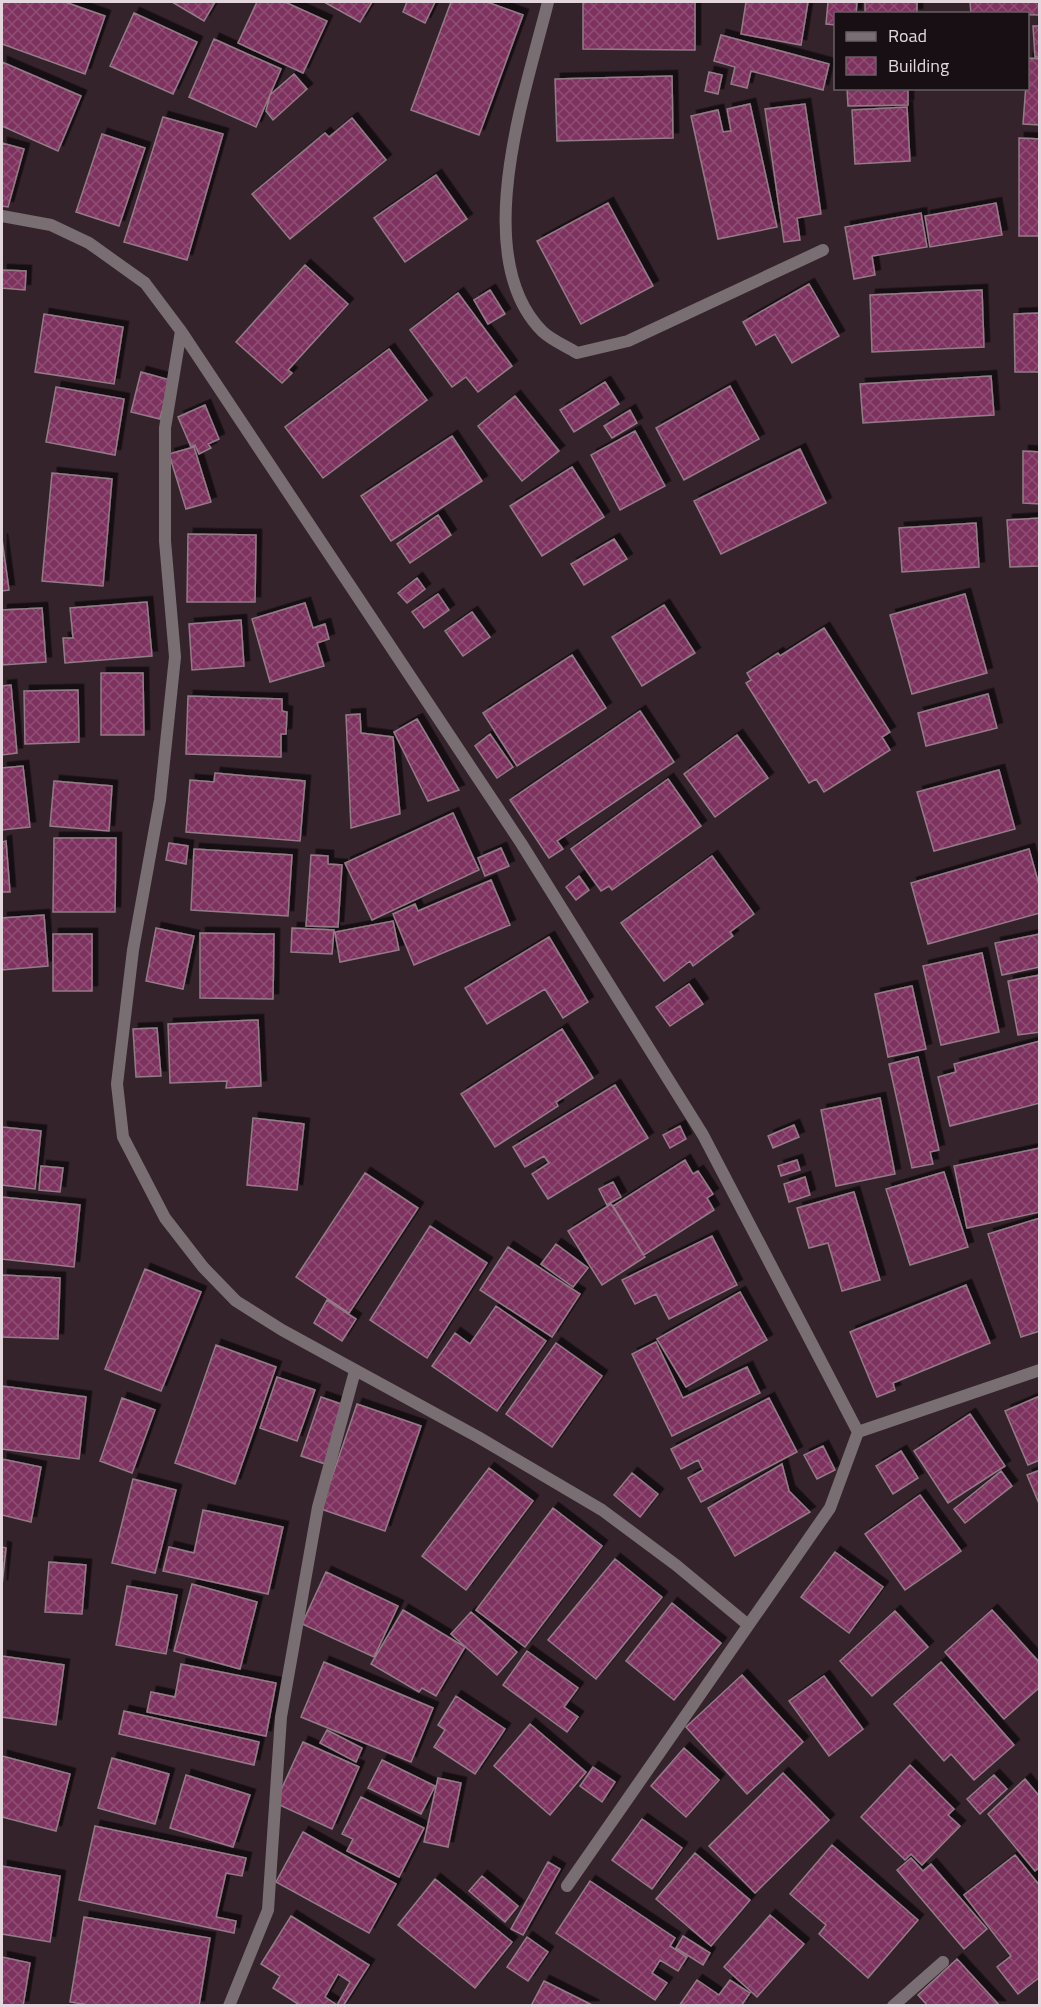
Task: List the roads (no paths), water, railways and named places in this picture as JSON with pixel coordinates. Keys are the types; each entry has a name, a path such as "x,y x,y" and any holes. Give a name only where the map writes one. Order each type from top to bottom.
{"street":[{"path":"548,2 515,133 505,196 505,230 517,292 543,331 577,353 628,341 823,250"},
{"path":"2,216 51,225 89,243 145,283 181,331 521,843 703,1135 858,1432 830,1508 747,1624 567,1886"},
{"path":"181,331 165,428 165,541 175,657 160,800 133,950 117,1084 123,1137 165,1218 203,1267 236,1301 355,1371 478,1437 602,1510 676,1564 747,1624"},
{"path":"858,1432 1040,1370"},
{"path":"229,2006 268,1910 281,1717 318,1506 355,1371"},
{"path":"893,2006 943,1962"}]}
